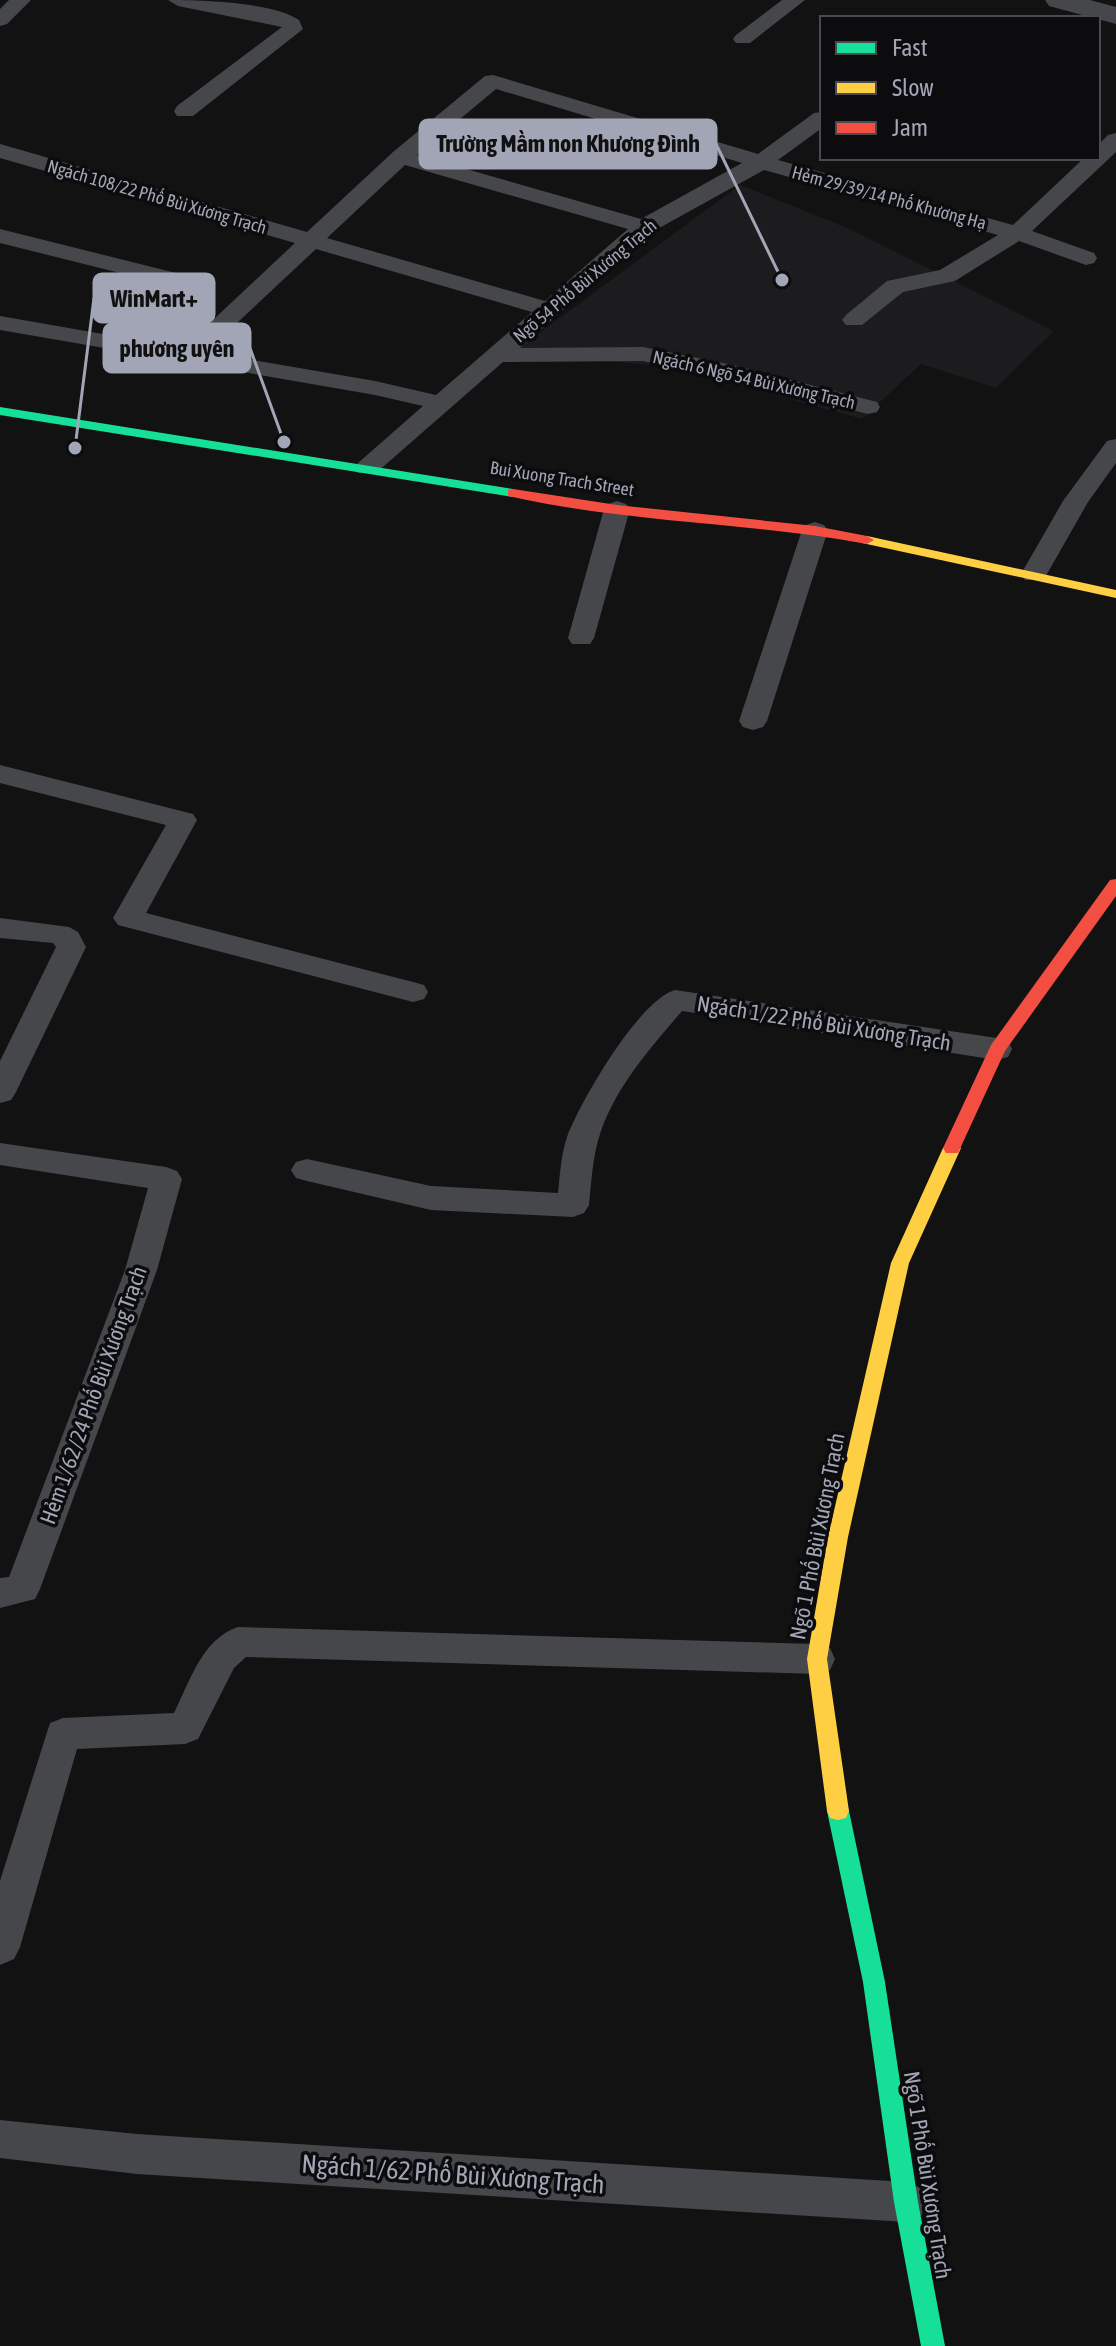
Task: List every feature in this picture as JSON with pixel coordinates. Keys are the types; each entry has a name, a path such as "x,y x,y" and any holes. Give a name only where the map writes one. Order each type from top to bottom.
{"street":[{"path":"1059,0 1116,16"},
{"name":"Bui Xuong Trach Street","path":"0,411 617,509 815,530 1034,574 1116,594"},
{"name":"Ngõ 1 Phố Bùi Xương Trạch","path":"933,2346 906,2202 874,1982 840,1827 817,1659 838,1537 900,1263 997,1049 1116,884"}],"lane":[{"path":"0,20 21,0"},
{"path":"178,0 285,19 293,29 185,111"},
{"path":"743,39 795,0"},
{"name":"Hẻm 29/39/14 Phố Khương Hạ","path":"401,157 493,81 761,162 1017,233 1086,258"},
{"name":"Ngõ 54 Phố Bùi Xương Trạch","path":"367,468 644,227 761,162 820,119"},
{"name":"Ngách 108/22 Phố Bùi Xương Trạch","path":"0,151 551,310"},
{"path":"189,355 314,242 401,157 644,227"},
{"path":"854,320 895,286 947,276 1017,233 1092,160"},
{"path":"0,236 180,281"},
{"path":"0,323 440,403"},
{"name":"Ngách 6 Ngõ 54 Bùi Xương Trạch","path":"495,355 643,354 733,372 868,407"},
{"path":"1034,574 1076,501 1116,446"},
{"path":"581,638 617,509"},
{"path":"753,721 815,530"},
{"path":"0,774 183,820 128,918 413,992"},
{"path":"0,928 59,934 68,939 71,947 51,997 28,1034 0,1092"},
{"name":"Ngách 1/22 Phố Bùi Xương Trạch","path":"307,1170 431,1198 573,1205 582,1140 609,1080 637,1040 675,1000 997,1049"},
{"name":"Hẻm 1/62/24 Phố Bùi Xương Trạch","path":"0,1154 166,1179 141,1270 22,1589 0,1593"},
{"path":"0,1947 63,1734 185,1728 221,1657 238,1642 817,1659"},
{"name":"Ngách 1/62 Phố Bùi Xương Trạch","path":"0,2139 137,2154 906,2202"}],"shaded area":[{"path":"740,185 852,230 1054,331 996,388 921,364 862,419 676,367 512,353"}],"traffic: fast":[{"path":"0,411 513,493"},
{"path":"838,1811 874,1982 906,2202 933,2346"}],"traffic: slow":[{"path":"867,540 1116,594"},
{"path":"838,1811 817,1659 838,1537 900,1263 952,1148"}],"traffic: jam":[{"path":"513,493 617,509 815,530 867,540"},
{"path":"952,1148 997,1049 1116,884"}],"place":[{"name":"Trường Mầm non Khương Đình","path":"782,280"},
{"name":"phương uyên","path":"284,442"},
{"name":"WinMart+","path":"75,448"}]}
